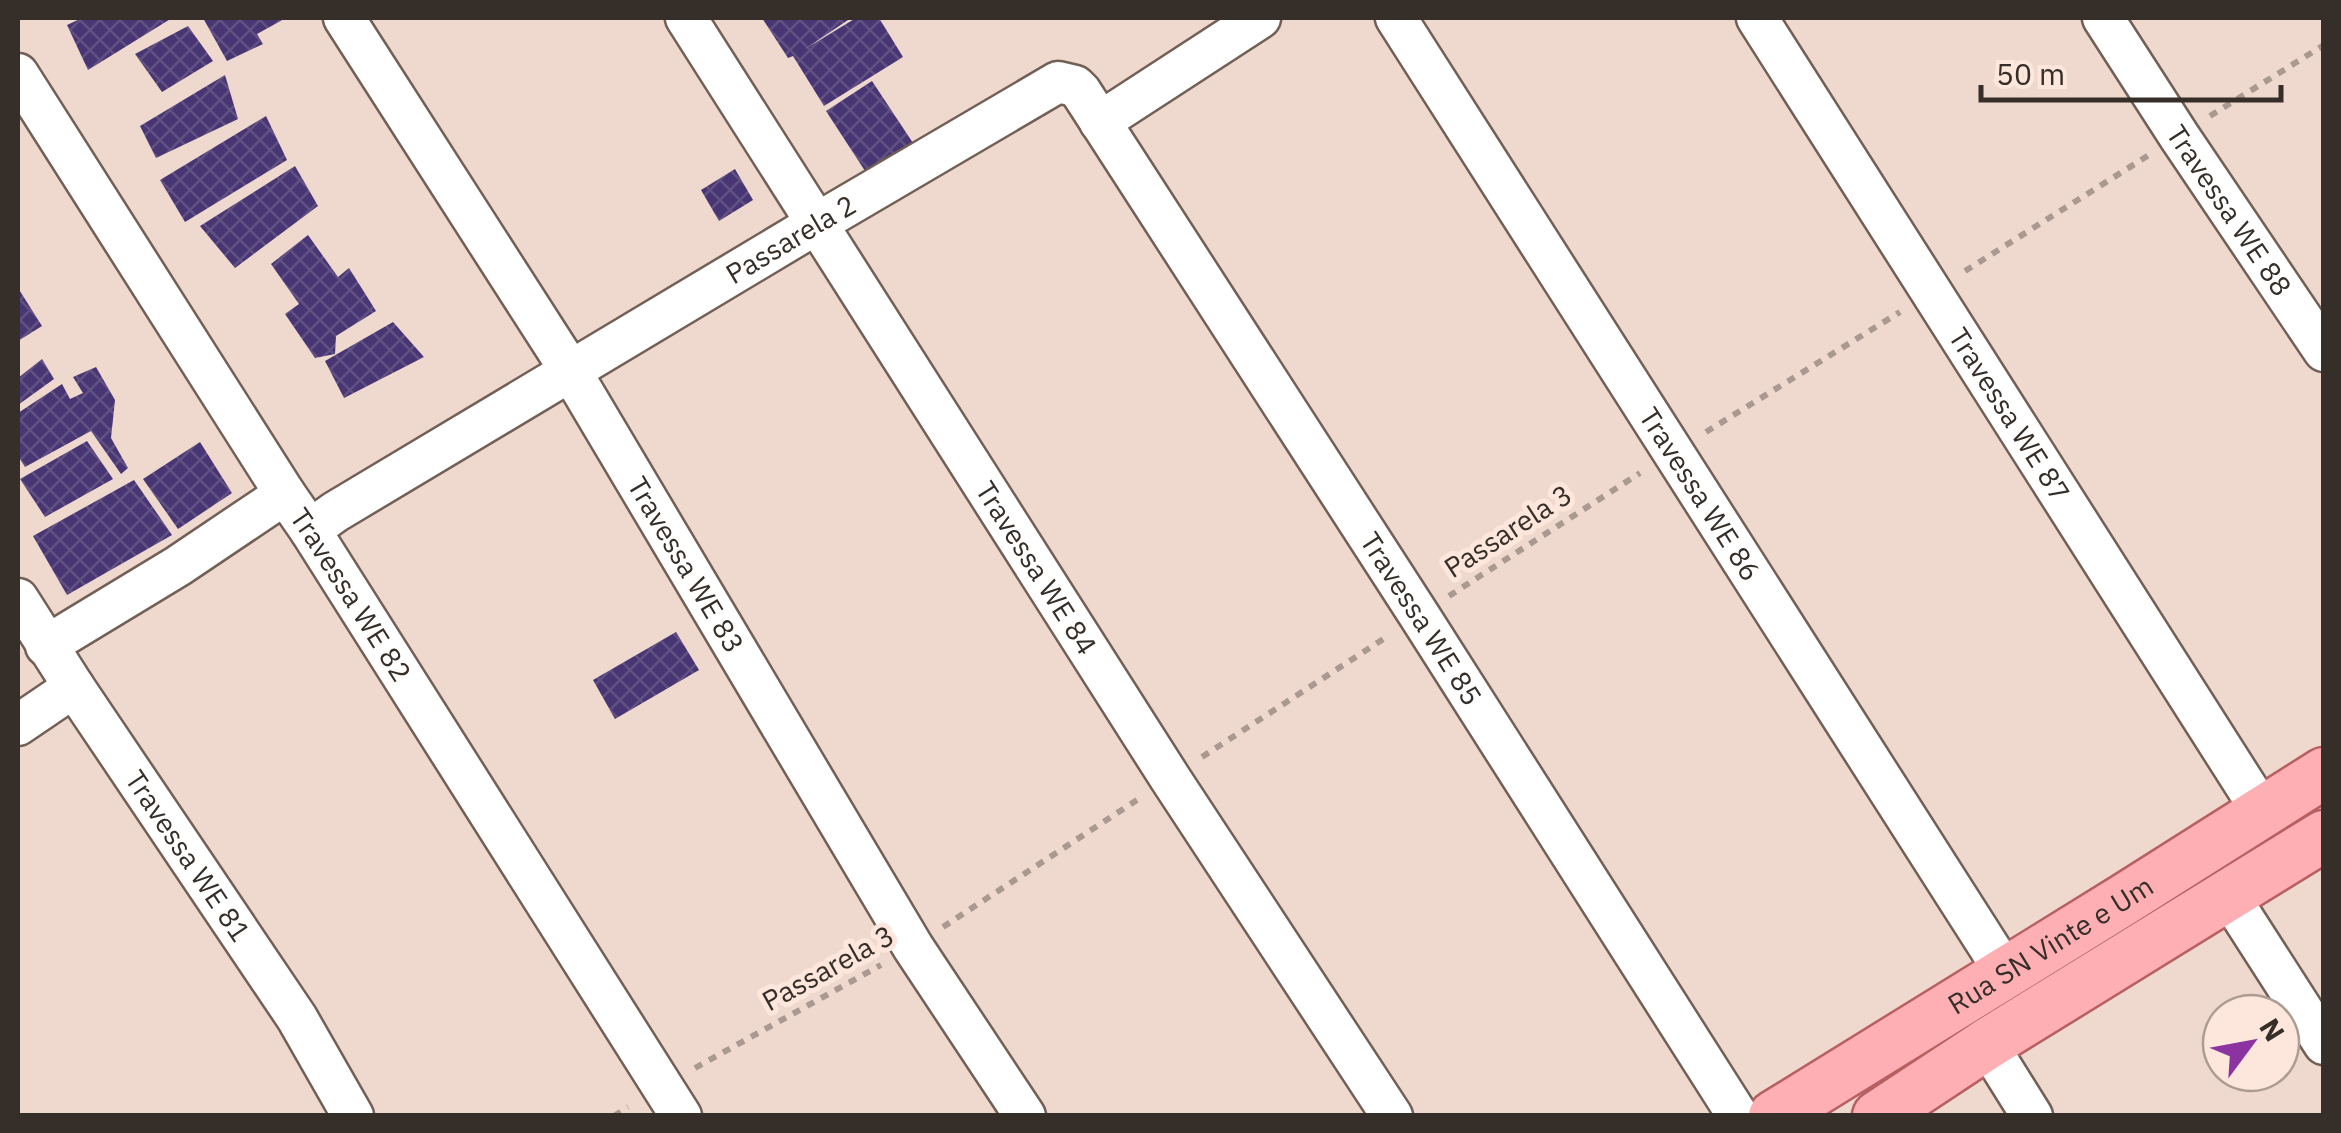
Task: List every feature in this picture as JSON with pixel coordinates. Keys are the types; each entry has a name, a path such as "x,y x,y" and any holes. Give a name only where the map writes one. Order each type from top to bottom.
{"main road":[{"name":"Rua SN Vinte e Um","path":"1774,1116 2324,773"},
{"name":"Rua SN Vinte e Um","path":"1878,1116 2324,836"},
{"path":"2111,907 2140,951"}],"street":[{"name":"Travessa WE 83","path":"344,18 570,370 912,947 1025,1116"},
{"name":"Travessa WE 84","path":"686,18 1170,778 1392,1116"},
{"path":"1100,122 1260,18"},
{"name":"Travessa WE 86","path":"1396,18 2005,972"},
{"name":"Travessa WE 87","path":"1756,18 2263,813"},
{"name":"Travessa WE 88","path":"2102,18 2324,352"},
{"name":"Travessa WE 82","path":"18,74 672,1101"},
{"name":"Passarela 2","path":"310,530 570,370 1058,82 1082,92 1100,122"},
{"name":"Travessa WE 85","path":"1100,122 1738,1116"},
{"path":"46,646 178,566 285,494"},
{"name":"Travessa WE 81","path":"18,600 298,1018 353,1116"},
{"path":"18,725 74,687"},
{"path":"2228,894 2324,1044"},
{"path":"1988,1044 2032,1116"}],"path":[{"name":"Passarela 3","path":"614,1116 672,1101 1674,451 2324,45"}],"building":[{"path":"82,18 172,18 88,70 67,25"},
{"path":"203,18 286,18 257,34 263,44 227,61"},
{"path":"762,18 851,18 805,49 856,18 879,18 903,57 824,106 793,56 788,58"},
{"path":"188,26 213,61 162,92 135,54"},
{"path":"225,75 238,119 156,158 140,126"},
{"path":"872,81 913,143 867,174 826,111"},
{"path":"266,116 287,160 185,222 160,180"},
{"path":"295,166 318,206 235,268 200,226"},
{"path":"735,169 753,200 719,221 701,190"},
{"path":"308,235 338,277 349,268 376,311 336,336 335,354 315,358 285,314 299,304 271,264"},
{"path":"18,288 42,326 18,341"},
{"path":"393,322 424,357 344,398 325,361"},
{"path":"42,359 54,379 18,405 18,378"},
{"path":"96,367 115,400 111,438 128,468 121,474 91,431 25,467 18,456 18,413 62,384 70,399 83,393 73,377"},
{"path":"87,441 113,479 45,517 20,479"},
{"path":"200,442 232,493 178,529 143,479"},
{"path":"134,480 172,535 67,595 33,536"},
{"path":"676,632 699,670 615,719 593,680"}]}
